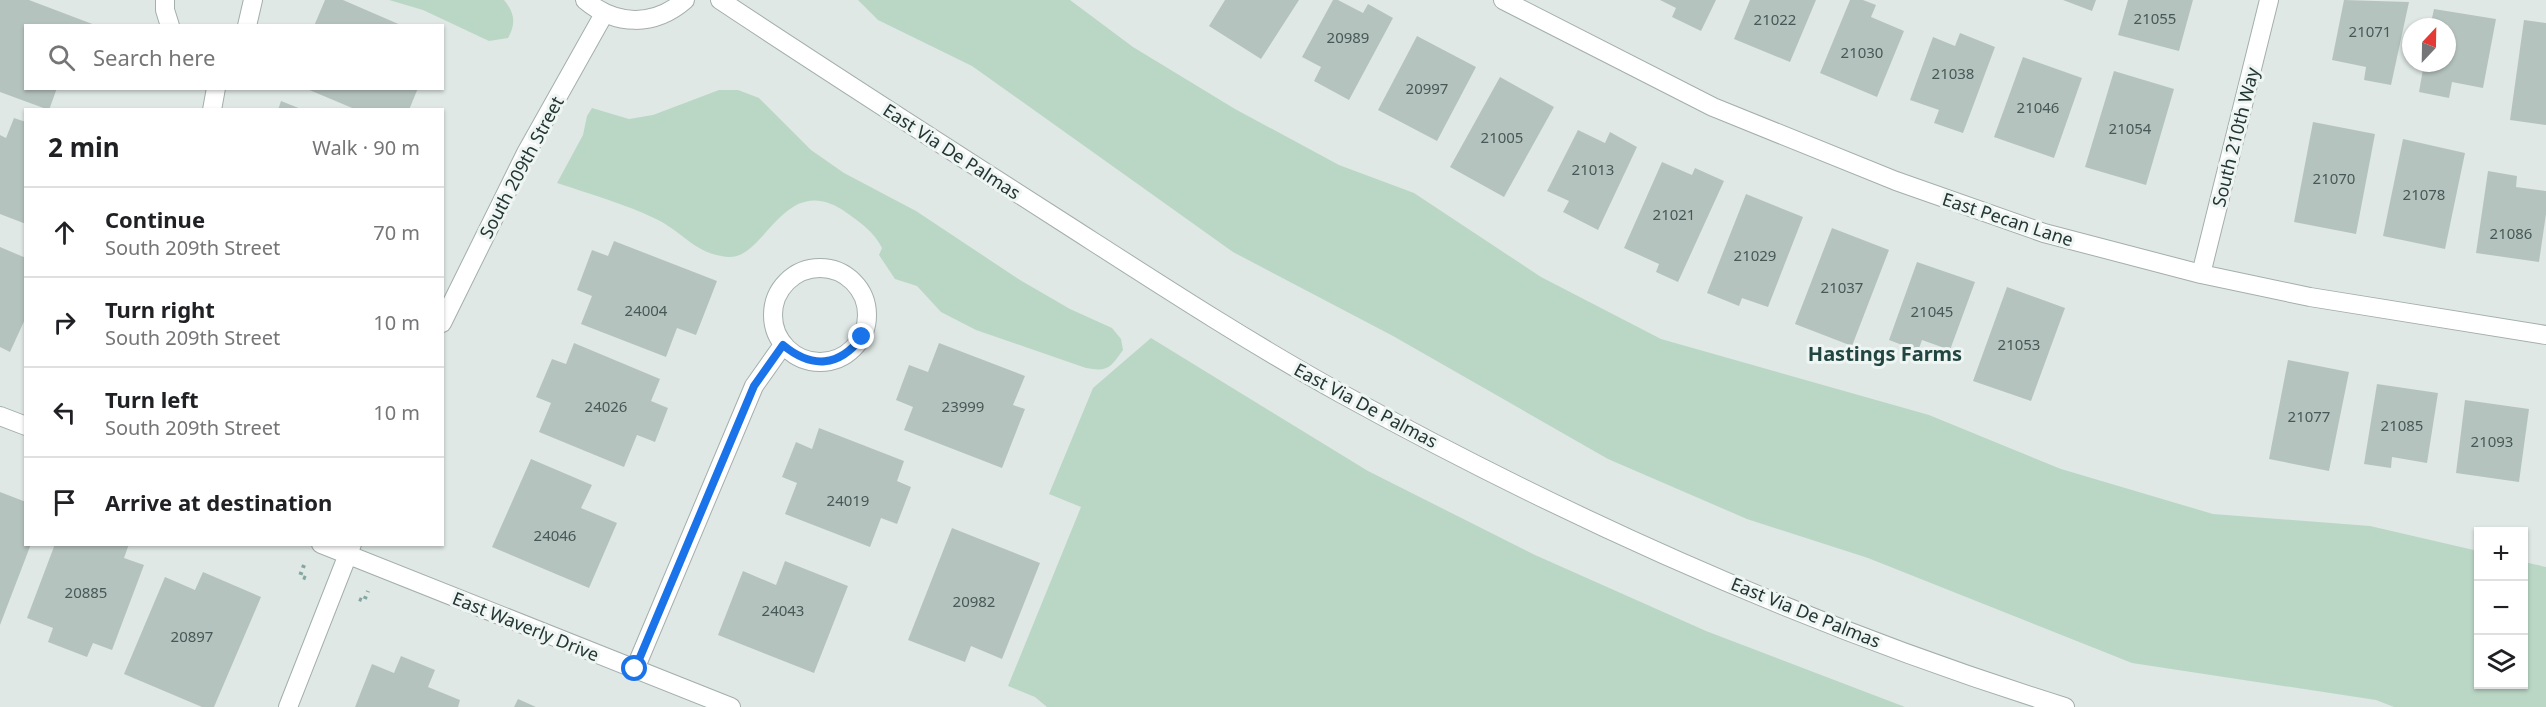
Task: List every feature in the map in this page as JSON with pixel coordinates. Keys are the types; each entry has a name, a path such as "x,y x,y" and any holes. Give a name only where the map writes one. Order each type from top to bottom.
{"street":[{"path":"165,0 169,24"},
{"path":"247,24 253,0"},
{"path":"585,0 604,14 625,20 646,20 667,14 685,0"},
{"name":"East Via De Palmas","path":"720,0 1138,271 1246,338 1362,404 1528,490 1757,594 1934,663 2065,707"},
{"name":"East Pecan Lane","path":"1503,0 1713,107 1896,181 2044,233 2201,274 2310,297 2546,335"},
{"name":"South 210th Way","path":"2201,274 2269,0"},
{"name":"South 209th Street","path":"444,319 526,153 604,14"},
{"path":"212,108 216,90"},
{"path":"824,267 839,271 852,280 862,292 868,307 867,322 862,337 853,349 840,358 825,362 809,361 795,355 783,345 776,331 774,308 782,286 794,275 808,268 824,267"},
{"path":"635,669 754,386 783,345"},
{"path":"0,416 24,425"},
{"name":"East Waverly Drive","path":"331,546 350,550 731,707"},
{"path":"288,707 350,550"}],"green space":[{"path":"389,0 504,0 512,14 512,28 508,38 489,41 423,10"},
{"path":"858,0 1070,0 1133,47 1235,109 1339,165 1414,193 1541,277 1661,339 1929,415 2061,469 2213,514 2370,526 2474,550 2474,689 2528,689 2528,563 2546,567 2546,707 2394,707 2376,700 2132,663 1868,558 1747,519 1608,459 1393,336 1233,252 972,66 878,20"},
{"path":"719,90 738,90 759,98 811,150 844,173 916,211 1020,280 1070,309 1112,328 1121,339 1123,350 1108,367 1093,369 976,330 941,312 917,286 895,279 879,255 882,248 871,233 847,213 825,202 807,201 792,208 778,219 754,245 741,254 728,257 707,252 665,224 644,214 557,183 583,135 587,116 592,108 629,119 653,115"},
{"path":"1151,338 1368,471 1535,555 1706,631 1905,707 1047,707 1035,697 1008,686 1081,507 1049,494 1093,388"}],"building":[{"path":"0,0 29,0 92,24 24,24 24,90 56,90 50,108 44,108 0,92"},
{"path":"325,0 343,0 398,24 315,24"},
{"path":"1225,0 1299,0 1261,59 1209,26"},
{"path":"1333,0 1338,0 1363,13 1368,4 1393,18 1349,100 1314,81 1321,67 1302,57"},
{"path":"1660,0 1716,0 1701,31 1672,17 1676,8"},
{"path":"1750,0 1816,0 1790,62 1734,39"},
{"path":"1850,0 1863,0 1876,5 1871,17 1904,31 1877,97 1820,73"},
{"path":"2063,0 2096,0 2092,11"},
{"path":"2128,0 2193,0 2179,51 2118,35"},
{"path":"2344,0 2409,2 2406,18 2402,18 2402,34 2391,85 2364,80 2366,67 2332,60"},
{"path":"2434,9 2496,19 2483,88 2452,82 2449,98 2419,92 2422,72 2456,72 2456,18 2432,18"},
{"path":"2524,20 2546,23 2546,125 2510,120"},
{"path":"1960,33 1995,47 1963,133 1934,123 1939,110 1910,100 1933,37 1955,46"},
{"path":"1417,36 1476,67 1437,141 1378,110"},
{"path":"2023,57 2082,78 2054,158 1994,137"},
{"path":"2114,71 2174,89 2146,185 2085,167"},
{"path":"1500,77 1554,107 1504,197 1450,167"},
{"path":"309,90 417,90 410,108 352,108"},
{"path":"281,101 298,108 279,108"},
{"path":"14,118 24,121 24,223 0,214 0,135 6,138"},
{"path":"2313,122 2375,134 2356,234 2294,222"},
{"path":"1578,130 1605,143 1610,132 1637,147 1598,230 1563,212 1569,201 1547,191"},
{"path":"2403,139 2465,153 2445,249 2383,236"},
{"path":"1662,162 1692,175 1695,168 1724,181 1678,282 1656,272 1659,264 1624,248"},
{"path":"2488,171 2517,176 2516,187 2546,191 2546,214 2539,262 2476,253"},
{"path":"1746,194 1803,217 1768,307 1742,298 1739,306 1707,293"},
{"path":"1832,228 1889,250 1852,346 1795,324"},
{"path":"614,241 717,281 696,335 677,328 666,357 581,324 592,296 577,290 592,250 608,256"},
{"path":"0,247 24,257 24,321 10,352 0,347"},
{"path":"1917,262 1975,282 1950,350 1922,340 1918,351 1889,340"},
{"path":"2007,287 2065,308 2031,401 1973,381"},
{"path":"574,343 660,379 651,401 668,408 655,442 637,435 624,467 539,432 551,403 536,397 552,359 566,364"},
{"path":"939,343 1025,376 1013,405 1025,409 1002,468 904,430 913,407 896,400 909,365 928,372"},
{"path":"2288,360 2349,372 2329,471 2269,459"},
{"path":"2377,384 2438,393 2427,463 2392,457 2391,468 2364,464"},
{"path":"2465,400 2529,409 2519,482 2456,473"},
{"path":"819,428 904,461 897,481 911,487 897,524 881,518 870,547 785,514 797,483 782,477 796,442 812,449"},
{"path":"531,459 592,485 581,508 617,523 589,588 492,547"},
{"path":"0,492 24,501 24,546 30,546 0,625"},
{"path":"952,528 1040,563 1002,659 971,646 965,662 908,640"},
{"path":"54,546 128,546 124,558 144,565 112,650 93,643 87,657 48,642 53,628 27,618"},
{"path":"785,561 848,586 814,673 718,635 743,571 776,585"},
{"path":"203,572 261,597 214,707 202,707 124,674 165,577 195,590"},
{"path":"401,656 435,670 428,687 460,700 458,707 355,707 372,664 394,673"},
{"path":"518,699 536,707 514,707"}],"district":[{"name":"Hastings Farms","path":"1885,353"}],"route":[{"path":"635,669 754,386 783,345 795,355 809,361 825,362 840,358 853,349 862,337"}]}
